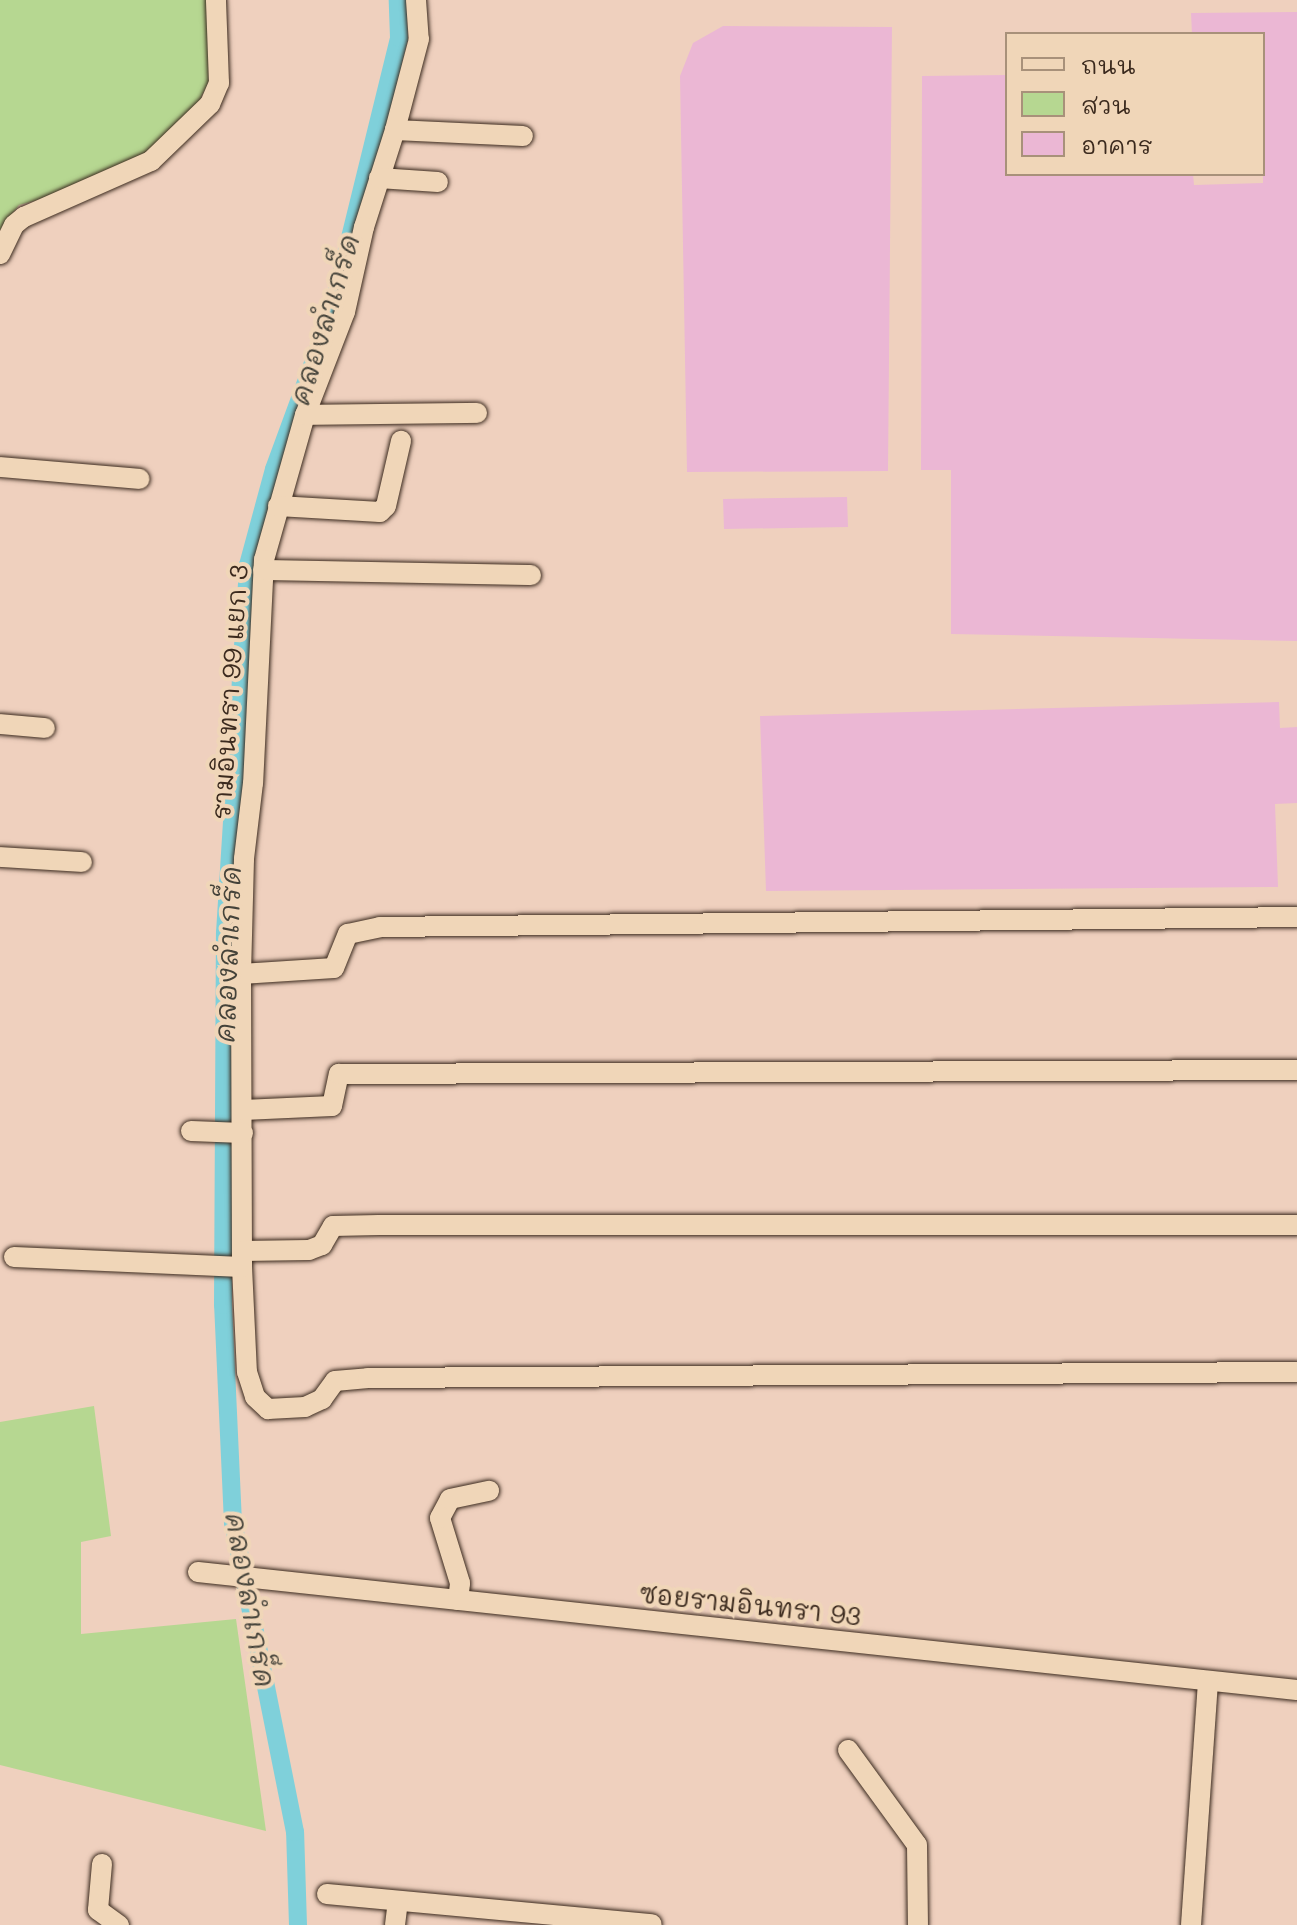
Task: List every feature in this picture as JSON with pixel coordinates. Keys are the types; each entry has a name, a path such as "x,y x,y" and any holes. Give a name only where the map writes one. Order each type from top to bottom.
{"street":[{"path":"0,254 14,225 24,217 151,161 210,104 219,83 216,0"},
{"name":"รามอินทรา 99 แยก 3","path":"416,0 419,39 395,130 379,178 345,312 305,415 263,570 241,974 243,1110 238,1133 238,1262 247,1372 262,1406 305,1407 322,1399 335,1381 368,1378 1297,1372"},
{"path":"395,130 523,136"},
{"path":"379,178 438,182"},
{"path":"305,415 477,413"},
{"path":"278,506 380,512 401,441"},
{"path":"0,467 139,479"},
{"path":"263,570 531,575"},
{"path":"0,724 45,728"},
{"path":"0,857 82,862"},
{"path":"241,974 334,968 348,934 380,927 1297,917"},
{"path":"243,1110 332,1106 339,1074 1297,1070"},
{"path":"199,1132 238,1133"},
{"path":"14,1257 208,1267 309,1250 322,1245 333,1226 1297,1225"},
{"path":"458,1600 460,1583 440,1518 450,1499 489,1491"},
{"name":"ซอยรามอินทรา 93","path":"208,1573 251,1575 1297,1690"},
{"path":"1191,1925 1208,1682"},
{"path":"848,1750 917,1845 918,1925"},
{"path":"102,1864 98,1910 119,1925"},
{"path":"327,1894 657,1925"},
{"path":"395,1925 398,1901"}],"green space":[{"path":"0,0 208,0 214,72 196,107 136,161 80,189 19,205 0,230"},
{"path":"94,1406 111,1536 81,1542 81,1634 236,1619 266,1831 0,1765 0,1422"}],"building":[{"path":"1297,12 1297,641 951,634 951,470 921,470 922,76 1005,75 1005,176 1193,176 1194,185 1263,183 1265,32 1192,32 1191,13"},
{"path":"723,26 892,27 888,471 687,472 680,76 693,43"},
{"path":"847,497 848,527 724,529 723,499"},
{"path":"1279,702 1280,728 1297,727 1297,803 1275,804 1278,887 766,891 760,716"}],"waterway":[{"name":"คลองลำเกร็ด","path":"298,1925 295,1832 233,1523 223,1305 225,933 248,565 274,469 332,311 399,38 398,0"}]}
